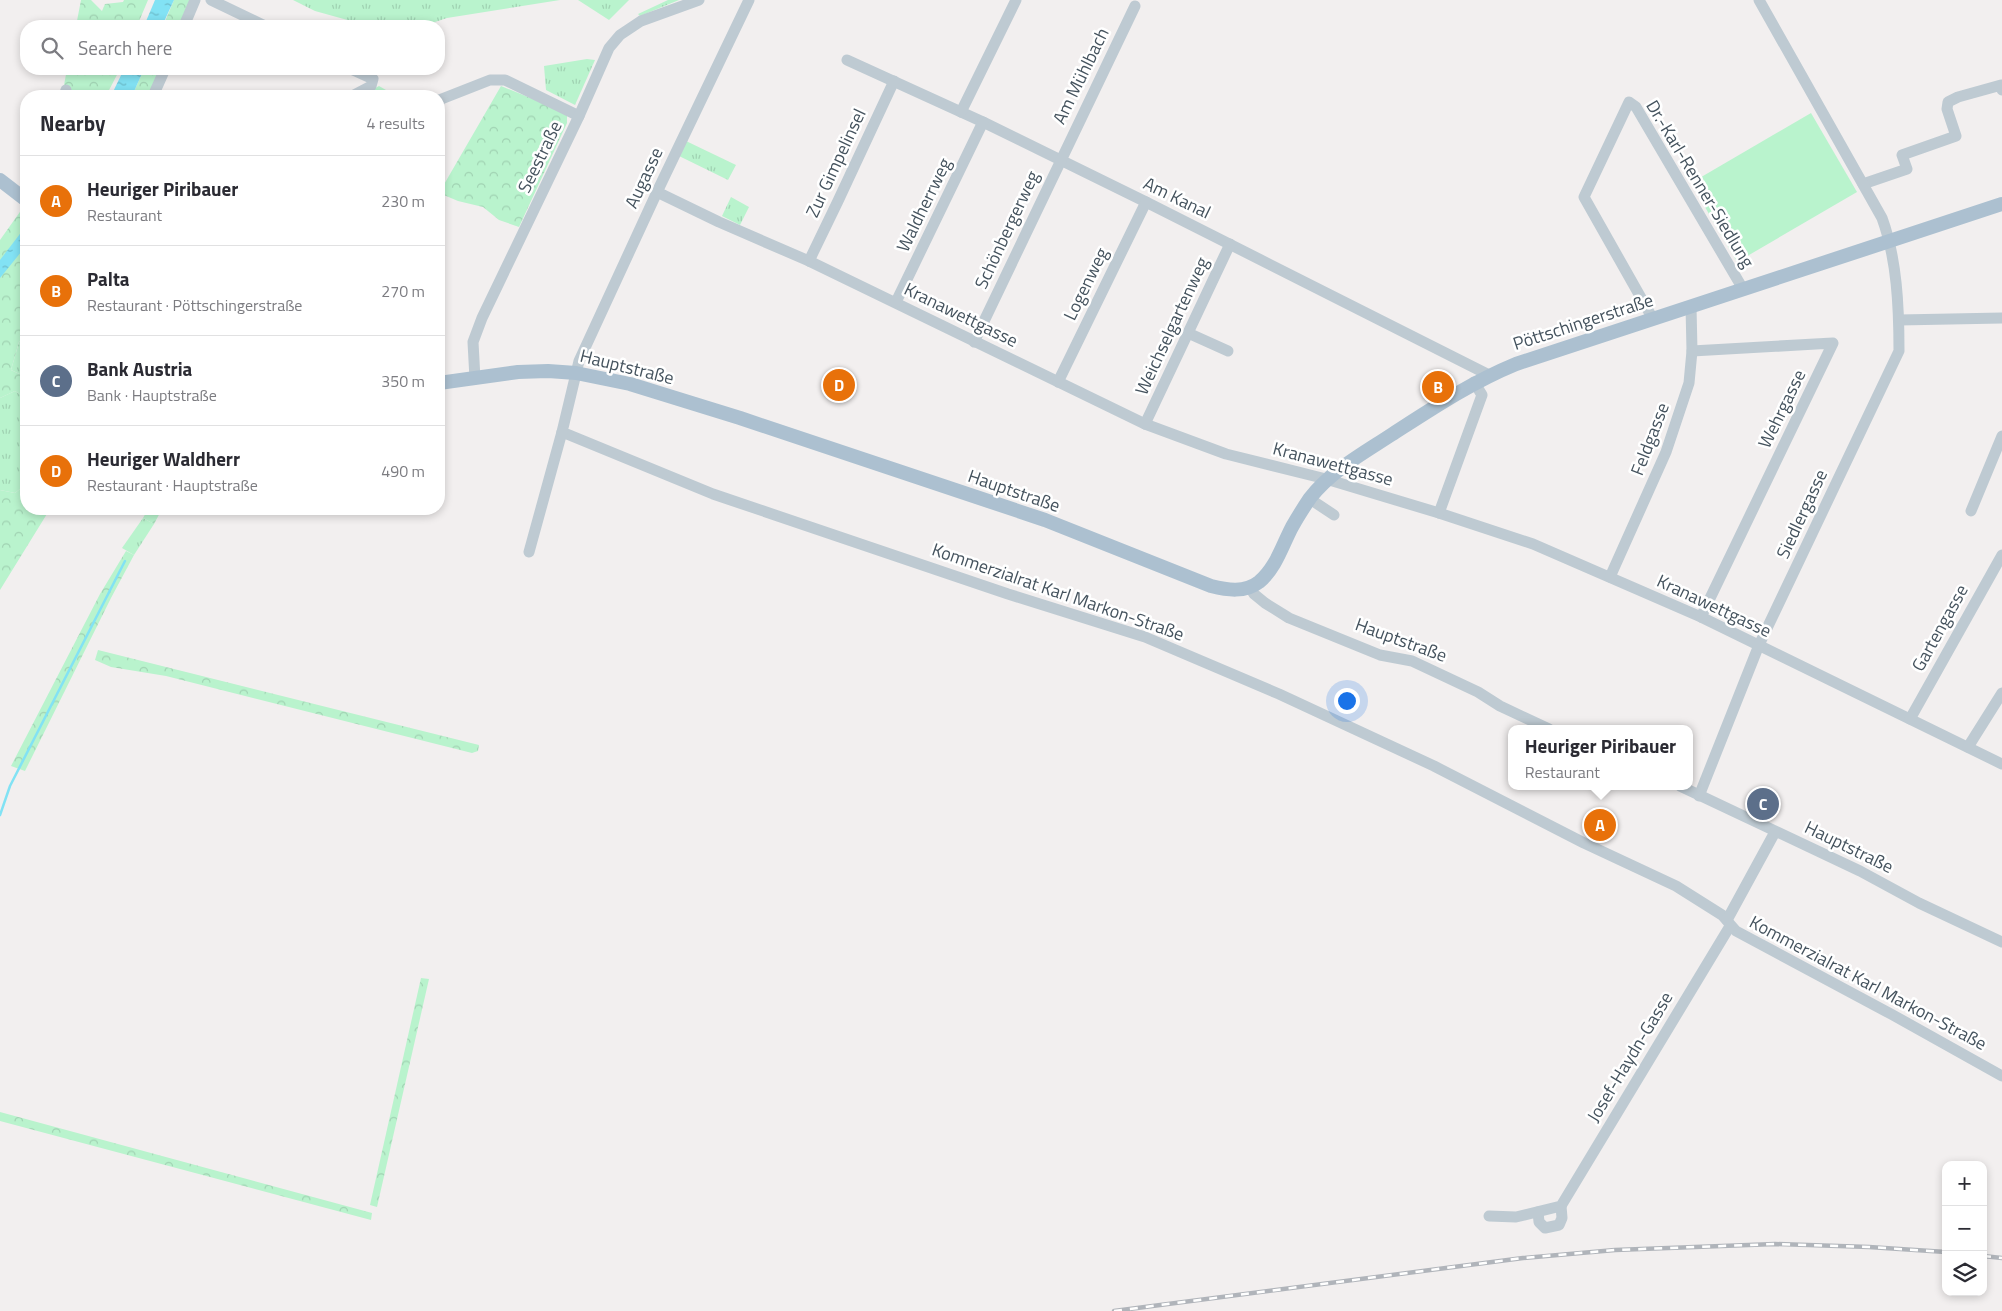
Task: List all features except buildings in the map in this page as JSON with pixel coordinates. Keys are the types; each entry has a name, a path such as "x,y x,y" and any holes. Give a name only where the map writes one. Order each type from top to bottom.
{"main road":[{"path":"0,180 20,193"},
{"name":"Pöttschingerstraße","path":"1250,588 1257,584 1271,569 1292,526 1326,479 1358,456 1474,382 1516,364 2002,204"},
{"name":"Hauptstraße","path":"445,382 541,371 562,371 612,380 666,395 1045,520 1211,586 1225,590 1250,588"}],"street":[{"path":"187,20 195,0"},
{"path":"211,0 252,20"},
{"name":"Seestraße","path":"476,378 473,342 482,318 579,116 609,48 620,34 641,21 699,0"},
{"name":"Augasse","path":"576,373 579,361 657,192 749,0"},
{"path":"961,112 1016,0"},
{"name":"Siedlergasse","path":"1699,796 1759,645 1899,351 1899,320 1890,241 1882,218 1759,0"},
{"name":"Am Mühlbach","path":"1060,161 1135,6"},
{"name":"Am Kanal","path":"847,60 983,122 1146,202 1488,375"},
{"path":"156,90 162,75"},
{"path":"363,75 373,80 371,86 363,90"},
{"path":"445,98 490,80 505,80 579,116"},
{"name":"Zur Gimpelinsel","path":"808,260 894,81"},
{"path":"1863,184 1907,170 1902,155 1956,136 1947,109 1948,102 1958,96 2001,85 2002,90"},
{"name":"Dr.-Karl-Renner-Siedlung","path":"1653,318 1584,197 1629,102 1636,107 1743,289"},
{"name":"Waldherrweg","path":"896,302 983,122"},
{"name":"Schönbergerweg","path":"974,342 1060,161"},
{"name":"Kranawettgasse","path":"657,192 719,222 808,260 1145,424 1226,454 1326,479 1534,544 1701,617 2002,764"},
{"name":"Logenweg","path":"1058,382 1146,202"},
{"name":"Weichselgartenweg","path":"1145,424 1230,244"},
{"name":"Feldgasse","path":"1610,577 1666,452 1689,383 1692,351 1691,306"},
{"path":"1899,320 2002,318"},
{"path":"1188,333 1228,352"},
{"name":"Wehrgasse","path":"1692,351 1833,343 1701,617"},
{"path":"529,552 576,373"},
{"path":"1439,513 1482,395 1474,382"},
{"name":"Kommerzialrat Karl Markon-Straße","path":"562,432 713,494 1008,594 1154,640 1279,694 1434,766 1584,843 1676,886 1722,915 1736,931 1892,1014 2002,1076"},
{"path":"1971,511 2002,436"},
{"path":"1310,499 1334,515"},
{"name":"Gartengasse","path":"1910,719 2002,555"},
{"name":"Hauptstraße","path":"1250,588 1254,594 1288,618 1380,655 1412,661 1478,692 1500,706 1540,725"},
{"path":"1968,747 2002,693"},
{"name":"Hauptstraße","path":"1688,790 1860,871 1918,903 2002,942"},
{"name":"Josef-Haydn-Gasse","path":"1538,1212 1539,1222 1544,1228 1559,1225 1562,1218 1562,1206 1728,923 1775,832"},
{"path":"1488,1216 1516,1217 1562,1206"}],"green space":[{"path":"81,0 91,0 102,11 105,4 123,2 124,0 148,0 140,20 77,20"},
{"path":"174,0 191,0 183,20 166,20"},
{"path":"293,0 560,0 441,20 347,20 315,11"},
{"path":"578,0 629,0 609,20"},
{"path":"668,0 679,0 640,16 638,14"},
{"path":"587,59 595,60 575,105 546,90 544,66"},
{"path":"66,75 117,75 109,90 63,90"},
{"path":"141,75 159,75 153,90 135,90"},
{"path":"379,86 386,90 372,90"},
{"path":"501,86 567,113 567,123 519,227 499,220 483,207 445,196 445,183"},
{"path":"1811,113 1857,192 1737,262 1691,183"},
{"path":"686,141 736,165 728,180 679,156"},
{"path":"731,197 749,207 740,225 722,216"},
{"path":"20,212 20,341 11,370 20,374 20,394 15,391 0,398 0,240"},
{"path":"20,341 20,374 11,370"},
{"path":"15,391 20,394 20,489 15,493 0,490 0,398"},
{"path":"20,489 20,515 46,515 0,590 0,490 15,493"},
{"path":"145,515 159,515 154,524 143,518"},
{"path":"143,518 154,524 134,555 122,548"},
{"path":"126,551 134,555 25,771 11,766 100,594"},
{"path":"98,650 479,745 478,751 472,753 166,676 111,667 95,660"},
{"path":"421,978 429,979 377,1207 370,1205"},
{"path":"0,1112 372,1213 371,1220 0,1121"}],"water":[{"path":"155,0 174,0 165,20 147,20"},
{"path":"121,75 141,75 135,90 114,90"},
{"path":"20,234 20,253 0,278 0,260"}],"waterway":[{"path":"0,815 10,786 125,561"}],"railway":[{"path":"1114,1311 1523,1258 1615,1250 1775,1244 1942,1252"},
{"path":"1987,1256 2002,1258"}],"place":[{"name":"Heuriger Waldherr","path":"839,385"},
{"name":"Palta","path":"1438,387"},
{"name":"Bank Austria","path":"1763,804"},
{"name":"Heuriger Piribauer","path":"1600,825"}]}
